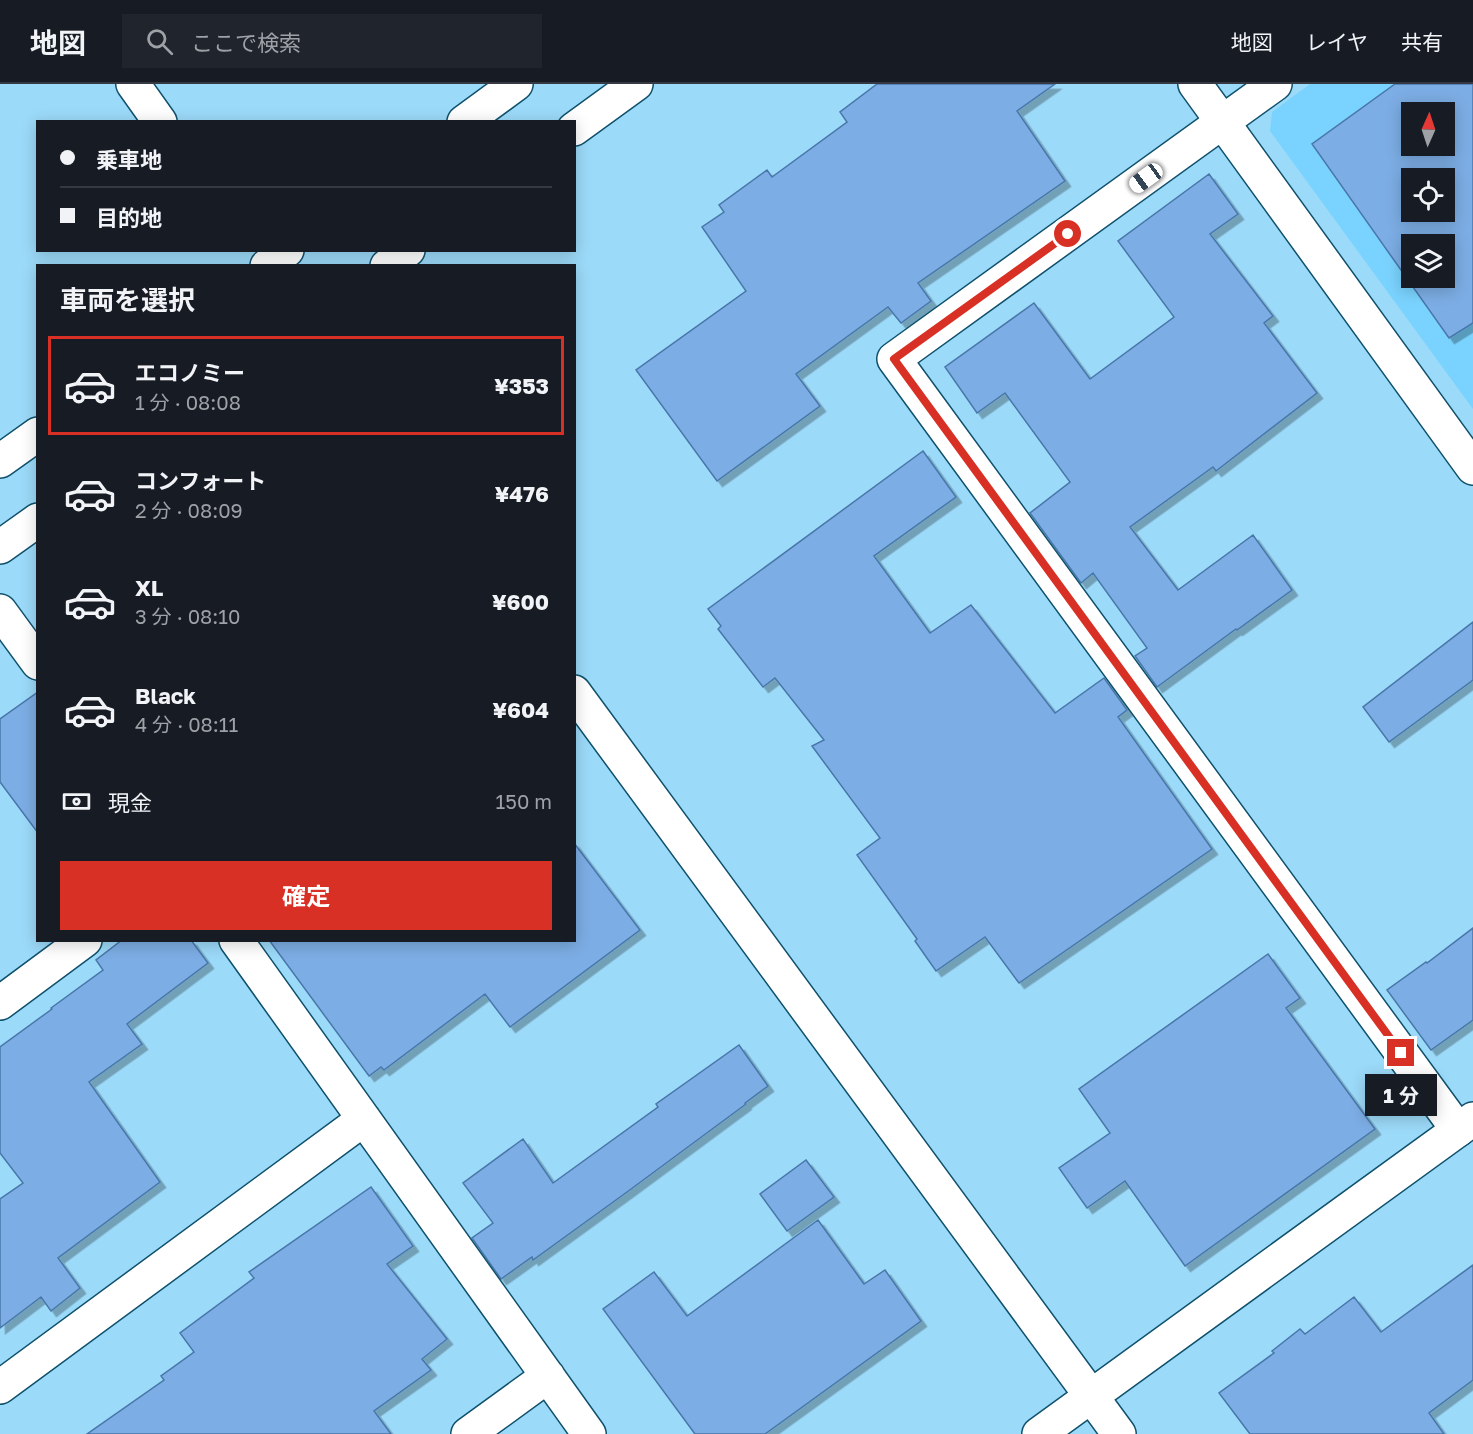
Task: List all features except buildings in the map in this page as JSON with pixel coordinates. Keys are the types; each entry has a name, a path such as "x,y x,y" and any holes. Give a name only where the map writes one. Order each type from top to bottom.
{"street":[{"path":"133,84 159,120"},
{"path":"467,120 516,84"},
{"path":"576,128 636,84"},
{"path":"1195,84 1473,468"},
{"path":"1040,1434 1465,1124 894,359 1275,84"},
{"path":"268,264 284,252"},
{"path":"390,264 405,252"},
{"path":"0,461 36,435"},
{"path":"0,547 36,521"},
{"path":"0,611 36,660"},
{"path":"576,695 1119,1434"},
{"path":"0,1003 82,942"},
{"path":"237,942 589,1434"},
{"path":"0,1387 364,1119"},
{"path":"468,1434 548,1376"}],"shaded area":[{"path":"1310,84 1473,84 1473,409 1270,131 1272,112"}],"route":[{"path":"1068,234 894,359 1401,1053"}]}
